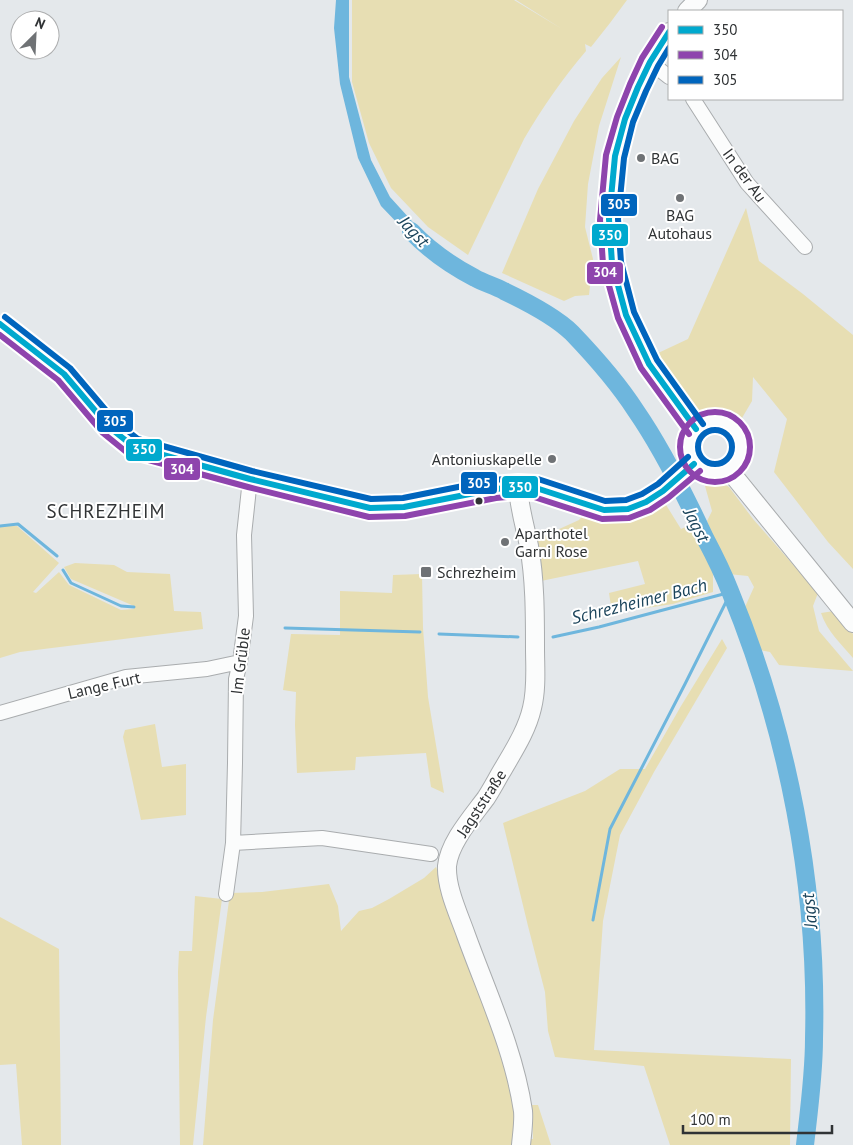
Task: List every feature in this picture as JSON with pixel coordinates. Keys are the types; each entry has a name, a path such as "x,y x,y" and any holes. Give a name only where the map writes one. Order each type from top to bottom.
{"main road":[{"path":"688,10 698,0"},
{"path":"668,34 650,62 638,87 625,119 615,156 609,219 612,264 626,315 649,364 696,429"},
{"path":"518,487 536,488 604,510 628,509 646,502 689,468 689,442 691,435 696,429 712,421 729,425 736,431 740,439 740,456 729,470 714,474 700,469 689,468"},
{"path":"729,470 853,623"},
{"name":"Jagststraße","path":"518,487 518,500 529,546 533,576 536,682 532,708 524,732 487,797 462,830 449,856 447,868 454,900 512,1062 523,1113 521,1145"}],"street":[{"path":"650,62 668,76"},
{"name":"In der Au","path":"694,100 747,183 805,247"},
{"path":"0,324 64,374 108,427 134,447 250,480 370,508 404,507 495,488 518,487"},
{"name":"Im Grüble","path":"226,894 233,843 236,679 246,616 244,535 250,480"},
{"name":"Lange Furt","path":"0,713 126,677 207,670 240,662"},
{"path":"233,843 322,838 430,854"}],"shaded area":[{"path":"352,0 514,0 562,29 516,0 627,0 591,47 585,44 586,51 545,105 531,127 468,255 428,227 391,188 369,143 352,82"},
{"path":"621,57 599,126 588,184 585,227 593,259 589,295 575,296 564,301 502,273 538,189 574,121 602,78"},
{"path":"746,208 759,261 853,335 853,569 828,542 774,472 787,419 753,377 752,401 742,418 694,414 659,362 656,354 688,339"},
{"path":"712,476 729,487 753,519 818,593 813,606 819,631 853,671 779,665 770,652 755,649 745,607 754,587 748,576 728,574 707,521 712,511 705,486"},
{"path":"663,500 681,529 692,524 713,571 713,592 673,604 612,613 609,593 645,584 638,561 541,581 535,540 579,520 586,512"},
{"path":"0,526 17,526 59,563 33,592 36,593 59,572 69,585 121,610 134,609 134,606 71,579 64,567 75,563 114,565 127,572 170,574 174,611 201,612 203,629 20,652 0,658"},
{"path":"422,574 423,628 428,697 444,793 431,787 426,753 356,757 355,770 297,773 296,692 283,690 291,634 340,635 340,591 392,593 393,575"},
{"path":"834,611 853,634 853,658 831,631 821,613"},
{"path":"722,639 727,648 654,772 620,835 603,921 594,1050 791,1059 790,1145 670,1145 644,1066 555,1057 548,1031 545,992 503,823 585,791 620,769 645,769"},
{"path":"155,724 162,767 186,764 186,815 141,820 123,737 125,730"},
{"path":"436,867 505,1064 515,1114 515,1145 203,1145 213,1020 230,893 262,892 329,884 338,906 341,931 359,911 372,908 389,899 424,878"},
{"path":"195,896 222,899 206,1017 193,1145 180,1145 179,951 192,951"},
{"path":"0,917 59,949 61,1145 22,1145 16,1064 0,1065"},
{"path":"532,1105 538,1105 551,1145 527,1145 527,1139 533,1139"}],"water":[{"path":"336,0 349,0 349,77 371,160 390,197 430,241 426,253 381,206 358,158 340,84 334,28"}],"waterway":[{"name":"Jagst","path":"411,231 433,251 457,268 549,315 572,333 589,351 622,390 655,441 681,489 724,578 750,644 768,699 783,754 795,810 804,867 811,924 814,982 813,1065 805,1145"},
{"name":"Schrezheimer Bach","path":"0,526 18,524 57,556"},
{"name":"Schrezheimer Bach","path":"63,570 71,583 121,606 134,607"},
{"name":"Schrezheimer Bach","path":"553,637 599,627 731,592"},
{"path":"593,920 610,829 731,592"},
{"name":"Schrezheimer Bach","path":"285,628 420,632"},
{"name":"Schrezheimer Bach","path":"439,634 518,637"}],"transit line":[{"name":"304","path":"662,27 642,58 617,117 606,155 600,220 603,264 618,318 641,368 689,434"},
{"name":"350","path":"668,34 650,62 638,87 625,119 615,156 609,219 612,263 626,315 649,364 696,429"},
{"name":"305","path":"668,50 658,66 633,122 624,158 618,219 621,262 634,312 657,360 703,424"},
{"name":"305","path":"5,317 70,368 115,421 138,439 252,471 371,499 403,498 493,480 518,478 538,479 605,501 626,500 642,494 658,484 688,457"},
{"name":"350","path":"0,324 64,374 109,427 134,447 250,479 370,508 404,507 495,489 518,487 536,488 604,510 628,509 646,502 663,491 694,464"},
{"name":"304","path":"0,335 58,380 103,433 130,455 369,517 405,516 496,498 518,496 534,497 602,519 629,518 650,510 668,498 700,471"},
{"name":"304","path":"715,412 728,415 740,422 747,434 750,447 747,460 740,472 728,479 715,482 702,479 690,472 683,460 680,447 683,434 690,422 702,415 715,412"},
{"name":"305","path":"715,430 722,431 727,435 731,440 732,447 731,454 727,459 722,463 715,464 708,463 703,459 699,454 698,447 699,440 703,435 708,431 715,430"}],"place":[{"name":"BAG","path":"641,158"},
{"name":"BAG Autohaus","path":"680,198"},
{"name":"Antoniuskapelle","path":"552,459"},
{"name":"Aparthotel Garni Rose","path":"505,542"},
{"name":"Schrezheim","path":"426,572"}],"district":[{"name":"SCHREZHEIM","path":"106,511"}]}
